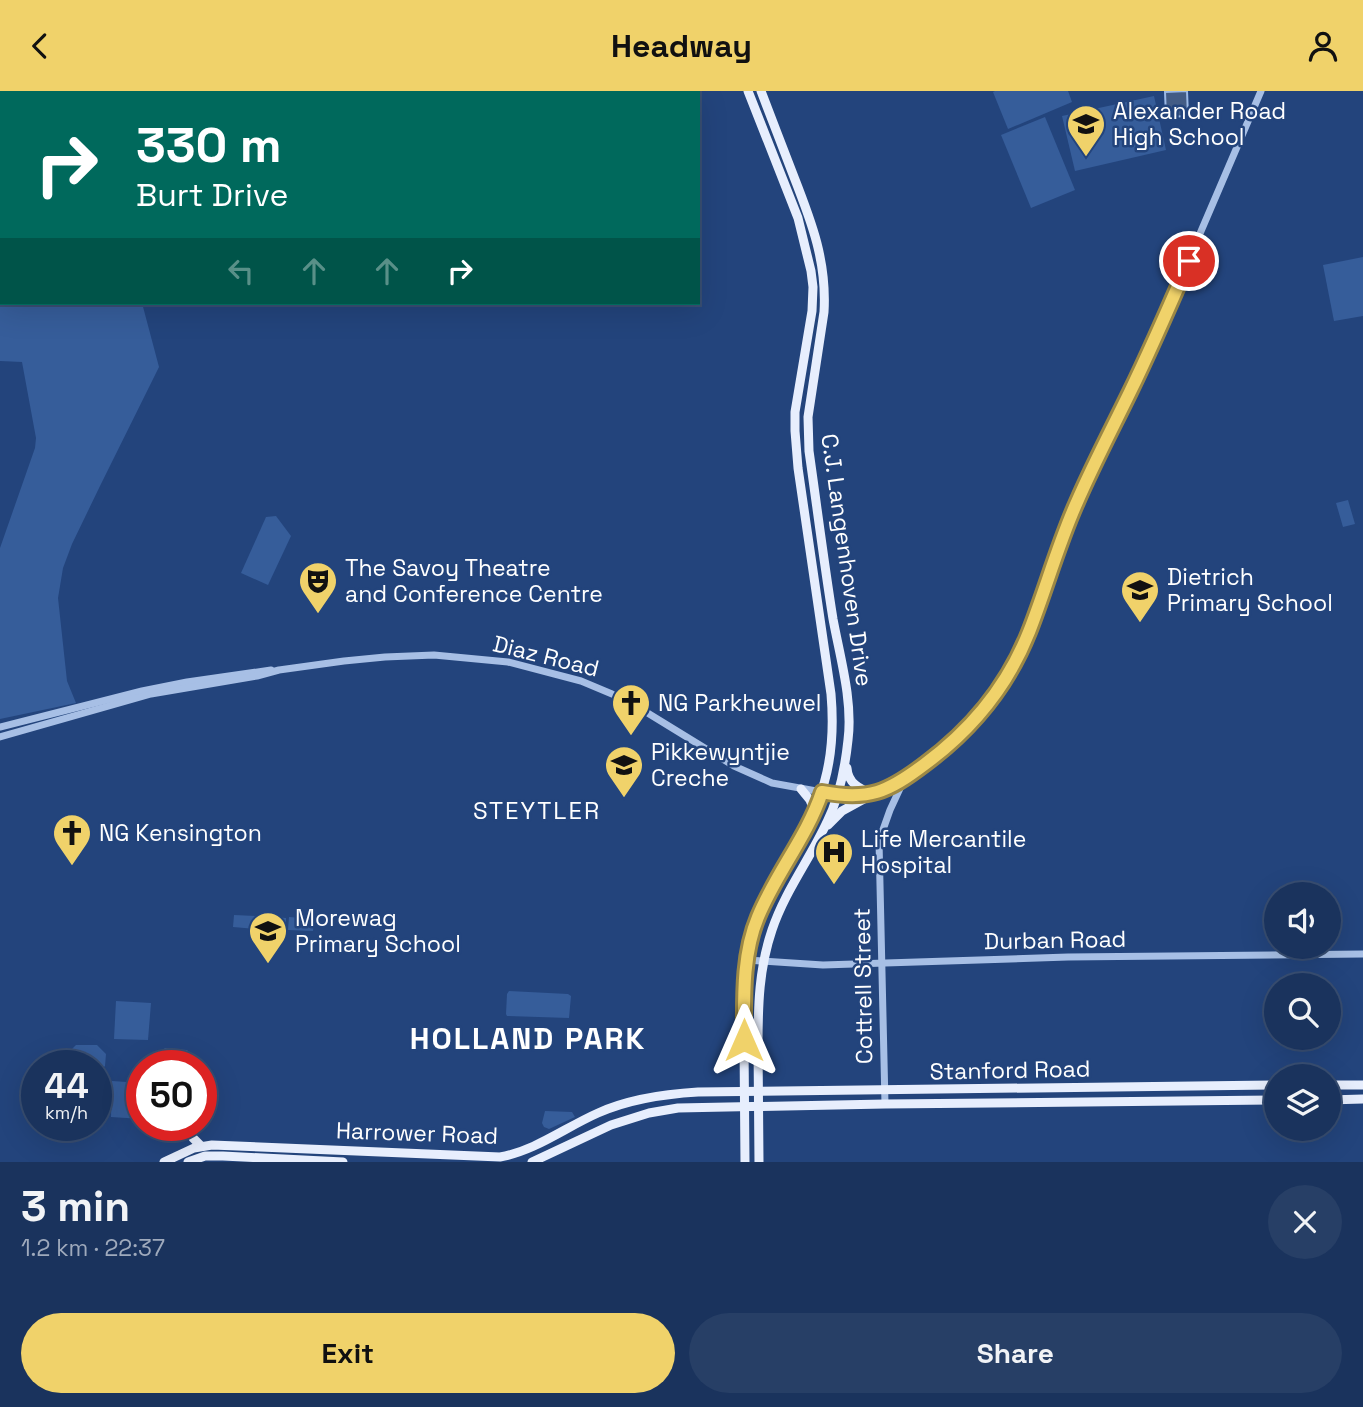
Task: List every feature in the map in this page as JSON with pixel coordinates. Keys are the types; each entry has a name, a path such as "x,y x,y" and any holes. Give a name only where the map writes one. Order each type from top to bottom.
{"main road":[{"name":"C.J. Langenhoven Drive","path":"745,1162 744,1012 747,960 752,933 765,901 815,812 831,750 832,709 794,431 812,311 811,271 798,218 748,91"},
{"name":"C.J. Langenhoven Drive","path":"761,91 814,228 823,269 824,312 807,432 849,721 838,795 819,836"},
{"path":"848,742 848,777 856,787 873,794"},
{"path":"801,789 815,812"},
{"path":"759,1162 758,1014 763,961 780,908 819,836 842,811 873,794"},
{"path":"698,1092 706,1088 741,1084 744,1076"},
{"name":"Stanford Road","path":"744,1091 1264,1085"},
{"path":"1341,1085 1363,1085"},
{"name":"Harrower Road","path":"164,1162 201,1146 229,1145 500,1157 525,1150 600,1112 628,1103 698,1092 744,1091"},
{"path":"1341,1100 1363,1099"},
{"name":"Stanford Road","path":"744,1107 1264,1100"},
{"path":"532,1162 633,1117 678,1108 744,1107"},
{"path":"196,1141 201,1146"},
{"path":"320,1161 321,1149"},
{"name":"Harrower Road","path":"188,1162 215,1156 342,1162"}],"street":[{"path":"873,794 906,778 946,747 980,713 1019,653 1073,510 1154,341 1261,91"},
{"name":"Diaz Road","path":"0,737 151,694 344,661 434,655 524,665 580,681 646,712 734,766 780,785 838,795 873,794"},
{"name":"Diaz Road","path":"0,727 187,681 259,670 279,670"},
{"name":"Cottrell Street","path":"885,1104 879,841 898,790 906,778"},
{"name":"Durban Road","path":"747,960 824,965 1068,957 1363,954"}],"shaded area":[{"path":"1068,91 1072,102 1008,129 993,92"},
{"path":"1187,91 1188,116 1166,117 1165,92"},
{"path":"1154,96 1166,150 1075,171 1062,116"},
{"path":"1045,117 1075,190 1031,208 1001,135"},
{"path":"1363,257 1363,316 1334,321 1323,265"},
{"path":"0,305 143,305 159,367 72,544 63,568 58,598 67,681 76,703 0,719 0,548 35,448 36,438 22,362 0,361"},
{"path":"1348,500 1355,524 1343,527 1336,503"},
{"path":"276,516 291,536 268,585 241,573 266,517"},
{"path":"234,915 258,916 257,929 233,927"},
{"path":"262,916 286,918 286,930 261,929"},
{"path":"289,917 314,919 313,931 288,930"},
{"path":"509,991 568,994 571,996 569,1018 507,1016"},
{"path":"116,1001 151,1003 148,1040 114,1039"},
{"path":"76,1045 97,1045 102,1050 72,1050"},
{"path":"112,1081 126,1082 126,1118 112,1117"},
{"path":"545,1111 572,1112 575,1117 549,1129 542,1123"}],"place":[{"name":"Alexander Road High School","path":"1086,158"},
{"name":"The Savoy Theatre and Conference Centre","path":"318,615"},
{"name":"Dietrich Primary School","path":"1140,624"},
{"name":"NG Parkheuwel","path":"631,737"},
{"name":"Pikkewyntjie Creche","path":"624,799"},
{"name":"NG Kensington","path":"72,867"},
{"name":"Life Mercantile Hospital","path":"834,886"},
{"name":"Morewag Primary School","path":"268,965"}],"district":[{"name":"STEYTLER","path":"537,811"},
{"name":"HOLLAND PARK","path":"528,1039"}],"route":[{"path":"744,1040 745,981 752,933 765,901 807,829 822,792 859,796 889,788 934,758 992,698 1028,634 1077,500 1154,341 1189,261"}]}
